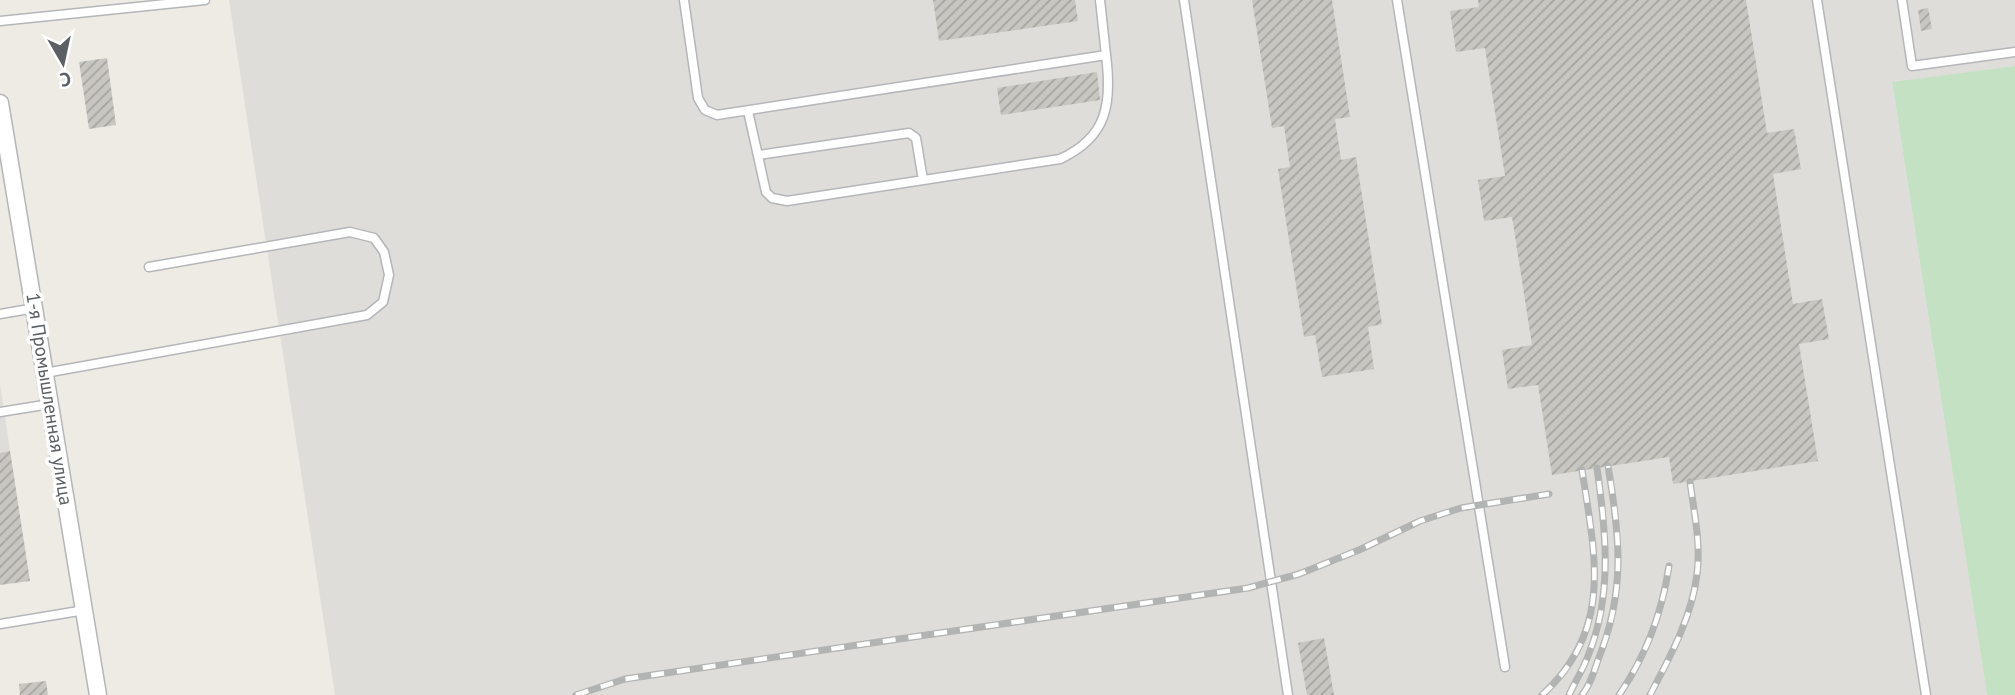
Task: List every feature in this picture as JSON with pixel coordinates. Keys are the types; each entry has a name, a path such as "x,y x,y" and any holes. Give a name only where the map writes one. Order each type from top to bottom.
{"street":[{"name":"1-я Промышленная улица","path":"0,103 3,137 98,695"}],"lane":[{"path":"0,21 205,0"},
{"path":"684,0 698,98 705,110 718,115 1106,55"},
{"path":"748,111 766,192 772,198 787,201 1060,159 1078,151 1097,132 1108,106 1110,86 1100,0"},
{"path":"1184,0 1288,695"},
{"path":"1398,0 1505,667"},
{"path":"1817,0 1926,695"},
{"path":"1902,0 1912,66 2015,52"},
{"path":"759,155 909,133 916,138 923,180"},
{"path":"45,373 367,315 383,302 389,275 384,252 374,238 350,232 149,267"},
{"path":"0,314 34,308"},
{"path":"0,412 50,404"},
{"path":"0,624 85,610"}],"shaded area":[{"path":"229,0 2015,0 2015,66 1892,83 1987,695 335,695"},
{"path":"0,384 18,504 6,506 0,511"}],"green space":[{"path":"2015,66 2015,695 1987,695 1892,82"}],"building":[{"path":"933,0 1075,0 1078,21 939,41"},
{"path":"1252,0 1332,0 1350,117 1335,119 1341,160 1356,157 1382,324 1368,327 1374,369 1322,377 1315,335 1304,337 1278,169 1290,167 1284,126 1272,128"},
{"path":"1478,0 1746,0 1767,133 1794,129 1801,169 1773,174 1793,304 1822,299 1829,339 1799,344 1818,461 1673,484 1669,457 1552,475 1538,385 1508,389 1502,350 1532,345 1512,217 1484,221 1478,180 1505,176 1485,48 1456,52 1450,11 1479,7"},
{"path":"1928,8 1932,29 1921,31 1918,10"},
{"path":"107,58 116,125 89,129 79,62"},
{"path":"1097,72 1100,100 1001,115 997,88"},
{"path":"10,451 30,581 0,585 0,453"},
{"path":"1324,638 1334,695 1307,695 1298,643"},
{"path":"46,681 48,695 20,695 19,684"}],"railway":[{"path":"1582,695 1607,635 1617,587 1617,540 1608,466"},
{"path":"1569,695 1596,633 1604,586 1605,539 1597,468"},
{"path":"1542,695 1565,670 1580,644 1590,618 1594,561 1582,470"},
{"path":"1650,695 1679,636 1694,590 1698,551 1690,482"},
{"path":"576,695 625,679 1248,588 1299,574 1420,521 1461,508 1549,494"},
{"path":"1619,695 1652,634 1669,566"}]}
